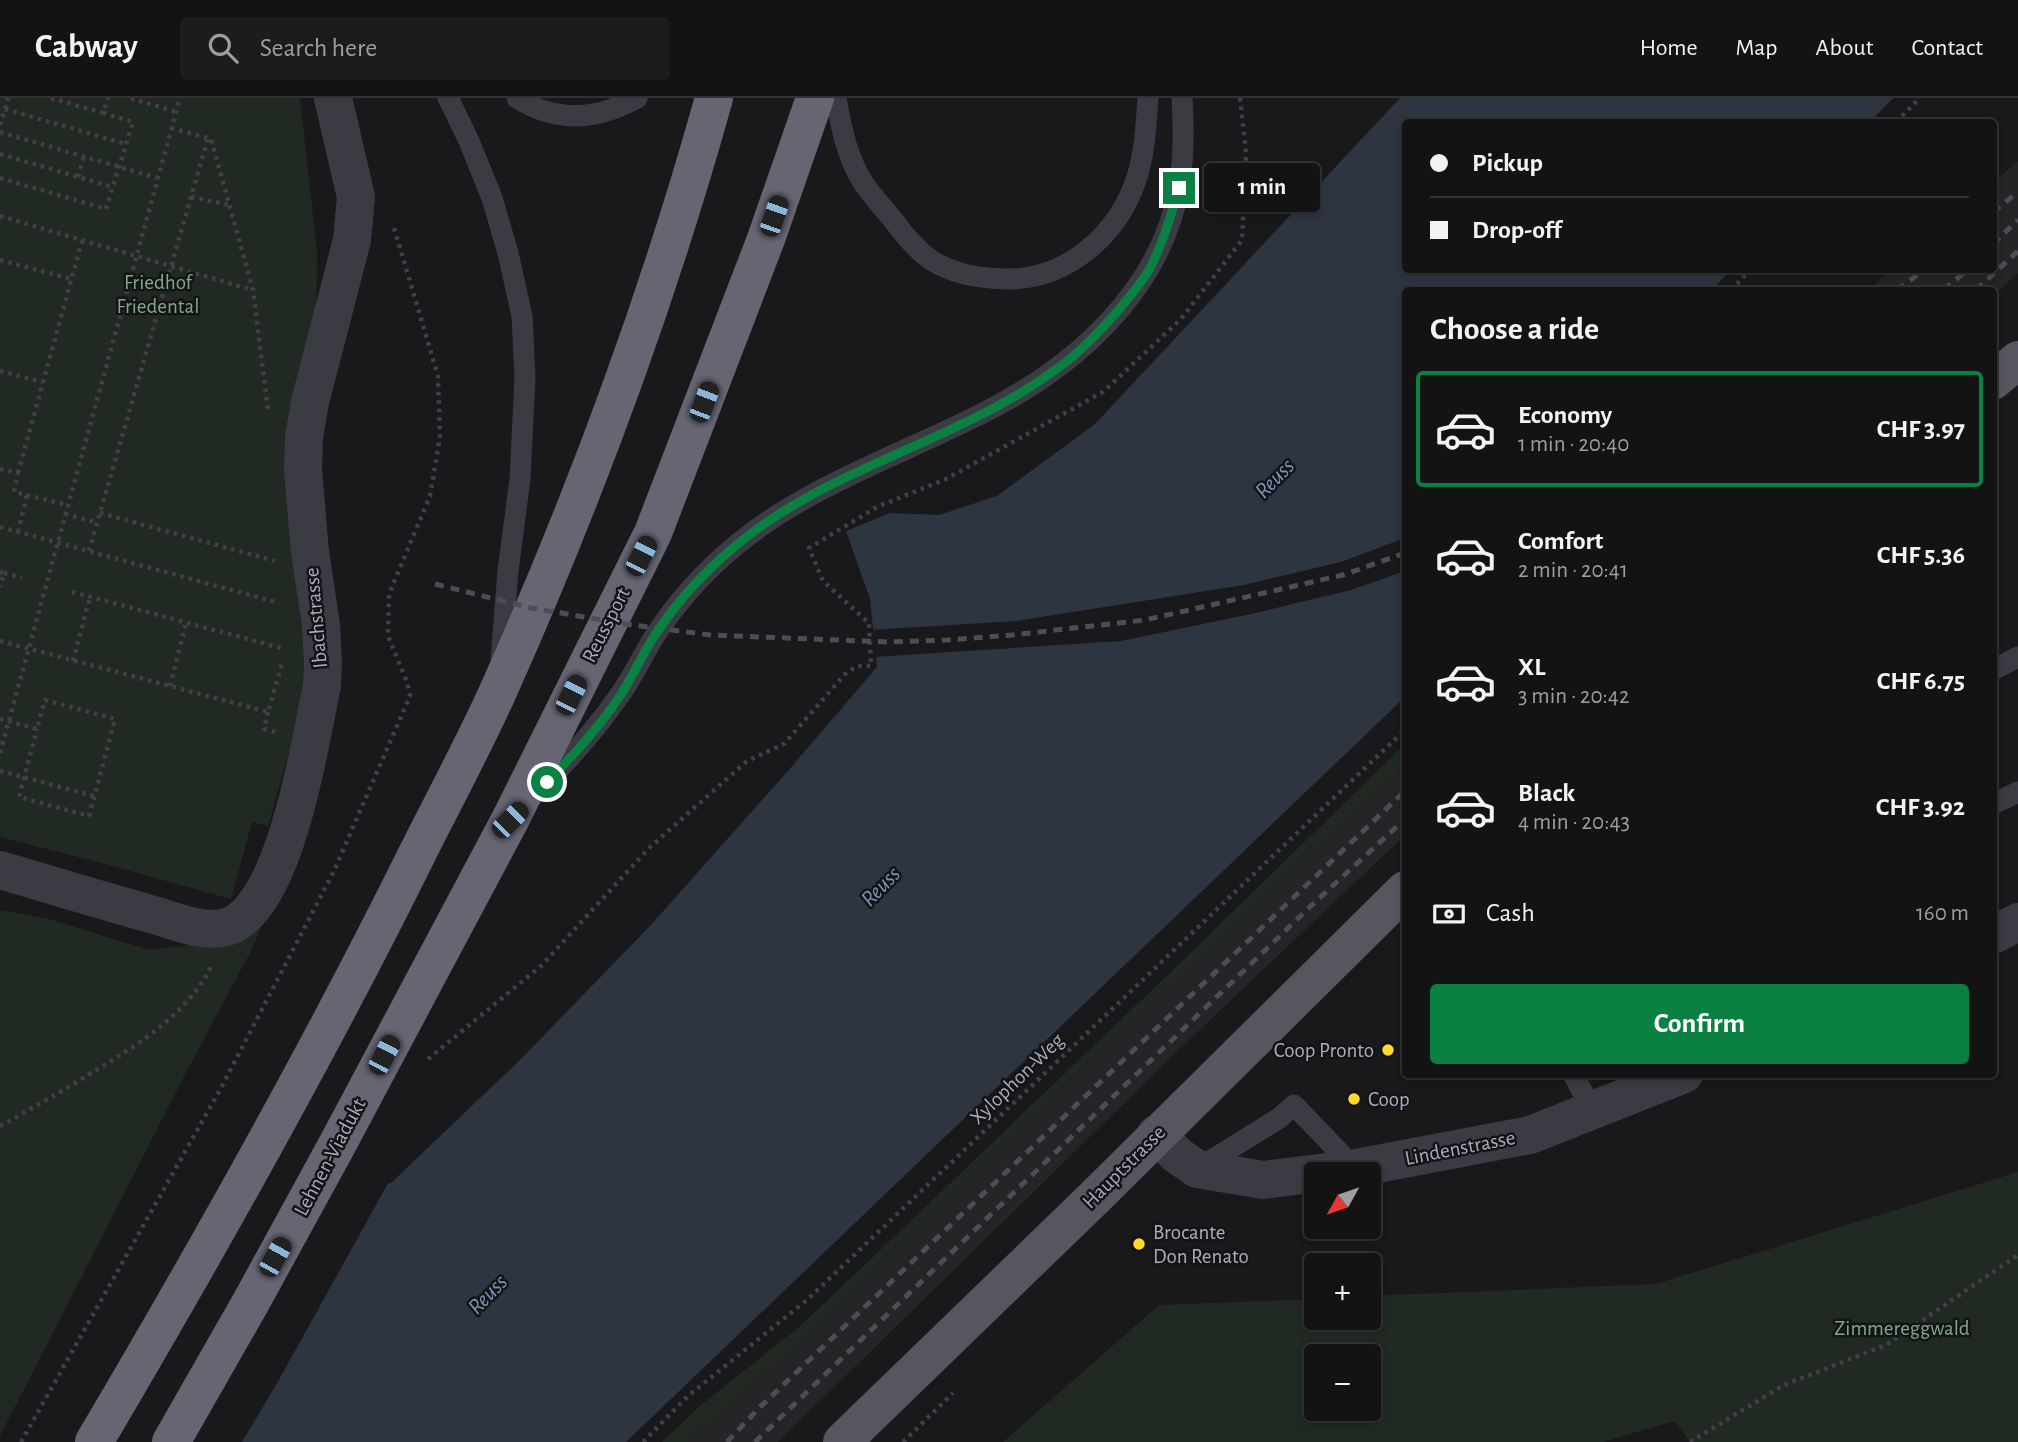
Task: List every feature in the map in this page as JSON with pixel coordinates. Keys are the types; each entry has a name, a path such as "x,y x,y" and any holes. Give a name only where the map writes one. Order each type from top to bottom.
{"highway":[{"path":"94,1442 170,1315 367,956 499,690 578,502 616,400 689,187 714,98"},
{"name":"Reussport","path":"444,944 510,820 653,533 766,239 815,98"},
{"name":"Lehnen-Viadukt","path":"171,1442 257,1290 444,944"}],"main road":[{"path":"1997,378 2018,360"},
{"name":"Hauptstrasse","path":"842,1442 1094,1198 1402,893"}],"street":[{"name":"Ibachstrasse","path":"225,928 249,914 266,890 290,831 322,685 321,625 303,470 304,437 310,402 356,218 356,197 333,98"},
{"path":"0,870 195,926 225,928"},
{"path":"1997,932 2018,922"},
{"name":"Lindenstrasse","path":"1381,1163 1530,1135 1667,1078"},
{"name":"Lindenstrasse","path":"1156,1134 1177,1155 1197,1169 1263,1180 1304,1175"}],"lane":[{"path":"447,98 470,141 492,198 522,316 525,378 520,479 508,571 499,690"},
{"path":"517,98 556,116 585,116 616,108 637,98"},
{"path":"836,98 841,130 863,182 899,227 931,260 960,273 993,279 1024,279 1051,272 1079,258 1102,237 1120,214 1136,179 1145,143 1148,98"},
{"path":"510,820 566,764 592,733 621,695 655,636 678,604 734,547 791,506 827,486 982,413 1021,391 1065,362 1098,333 1126,302 1149,269 1166,231 1179,188 1184,132 1182,98"},
{"path":"1997,668 2018,657"},
{"path":"1997,802 2018,792"},
{"path":"1575,1078 1592,1110"},
{"path":"1197,1169 1278,1119 1294,1105 1347,1162"}],"path":[{"path":"0,125 8,98"},
{"path":"0,178 106,209 133,122 51,98"},
{"path":"103,113 108,98"},
{"path":"131,98 176,112"},
{"path":"0,753 180,98"},
{"path":"423,1063 541,966 649,848 747,761 784,744 845,674 857,666 871,666 869,622 823,581 809,548 877,507 946,479 1103,392 1181,319 1242,240 1246,153 1240,98"},
{"path":"1899,119 1920,98"},
{"path":"5,109 125,144"},
{"path":"0,216 253,290 211,139 171,128"},
{"path":"0,132 157,178"},
{"path":"89,551 208,138"},
{"path":"0,154 113,187"},
{"path":"78,177 84,157"},
{"path":"191,197 230,205"},
{"path":"68,505 14,492 82,240"},
{"path":"0,260 72,279"},
{"path":"1734,287 1747,273"},
{"path":"0,371 43,382"},
{"path":"0,469 18,473"},
{"path":"18,532 27,495"},
{"path":"100,513 286,564"},
{"path":"65,514 98,523"},
{"path":"0,527 278,602"},
{"path":"0,587 2,573 22,578"},
{"path":"72,592 286,649"},
{"path":"74,661 90,597"},
{"path":"170,686 186,623"},
{"path":"279,733 264,729 289,638"},
{"path":"0,641 268,712"},
{"path":"45,700 115,719 89,816 19,797 24,777 45,700"},
{"path":"0,719 37,729"},
{"name":"Xylophon-Weg","path":"643,1442 688,1396 807,1300 1402,733"},
{"path":"0,771 94,796"},
{"path":"0,1126 54,1097 140,1043 168,1020 206,977 217,957 225,928"},
{"path":"1690,1442 1784,1385 1886,1345 2018,1255"}],"shaded area":[{"path":"2018,161 2018,273 1997,292 1997,287 1871,287 1888,273 1997,273 1997,179"},
{"path":"1402,766 1402,838 1188,1041 778,1442 687,1442 772,1367 1057,1091"}],"green space":[{"name":"Friedhof Friedental","path":"0,98 300,98 317,251 311,673 268,826 252,822 231,899 0,837"},
{"path":"1402,747 1402,766 1057,1091 772,1367 687,1442 662,1442 702,1404 798,1328"},
{"path":"0,910 49,919 149,950 198,944 262,925 0,1436"},
{"name":"Zimmereggwald","path":"2018,1172 2018,1442 1690,1442 1674,1421 1603,1442 1003,1442 1159,1305 1304,1299 1304,1330 1381,1330 1381,1295 1656,1284"}],"water":[{"name":"Reuss","path":"1400,98 1893,98 1873,119 1402,119 1402,273 1728,273 1714,287 1402,287 1402,700 626,1442 98,1442 250,1242 392,1182 519,1061 649,927 877,667 870,599 846,531 890,513 939,515 997,496 1095,424"}],"pier":[{"path":"1402,539 1402,572 1351,590 1251,614 1121,641 873,657 870,630 1016,621 1244,585 1341,562"},
{"path":"391,1178 242,1442 95,1442 248,1240"}],"railway":[{"path":"1997,209 2018,192"},
{"path":"1997,240 2018,220"},
{"path":"1997,270 2018,251"},
{"path":"1901,287 1920,273"},
{"path":"1947,287 1964,273"},
{"path":"1979,287 1994,273"},
{"path":"435,584 531,608 632,625 711,635 888,642 1012,635 1145,620 1343,575 1402,554"},
{"path":"727,1442 758,1409 1402,794"},
{"path":"755,1442 1313,904 1402,822"}],"place":[{"name":"Coop Pronto","path":"1388,1050"},
{"name":"Coop","path":"1354,1099"},
{"name":"Brocante Don Renato","path":"1139,1244"}],"route":[{"path":"547,782 566,764 621,695 655,636 678,604 734,547 791,506 827,486 982,413 1021,391 1065,362 1098,333 1126,302 1149,269 1166,231 1179,188"}]}
